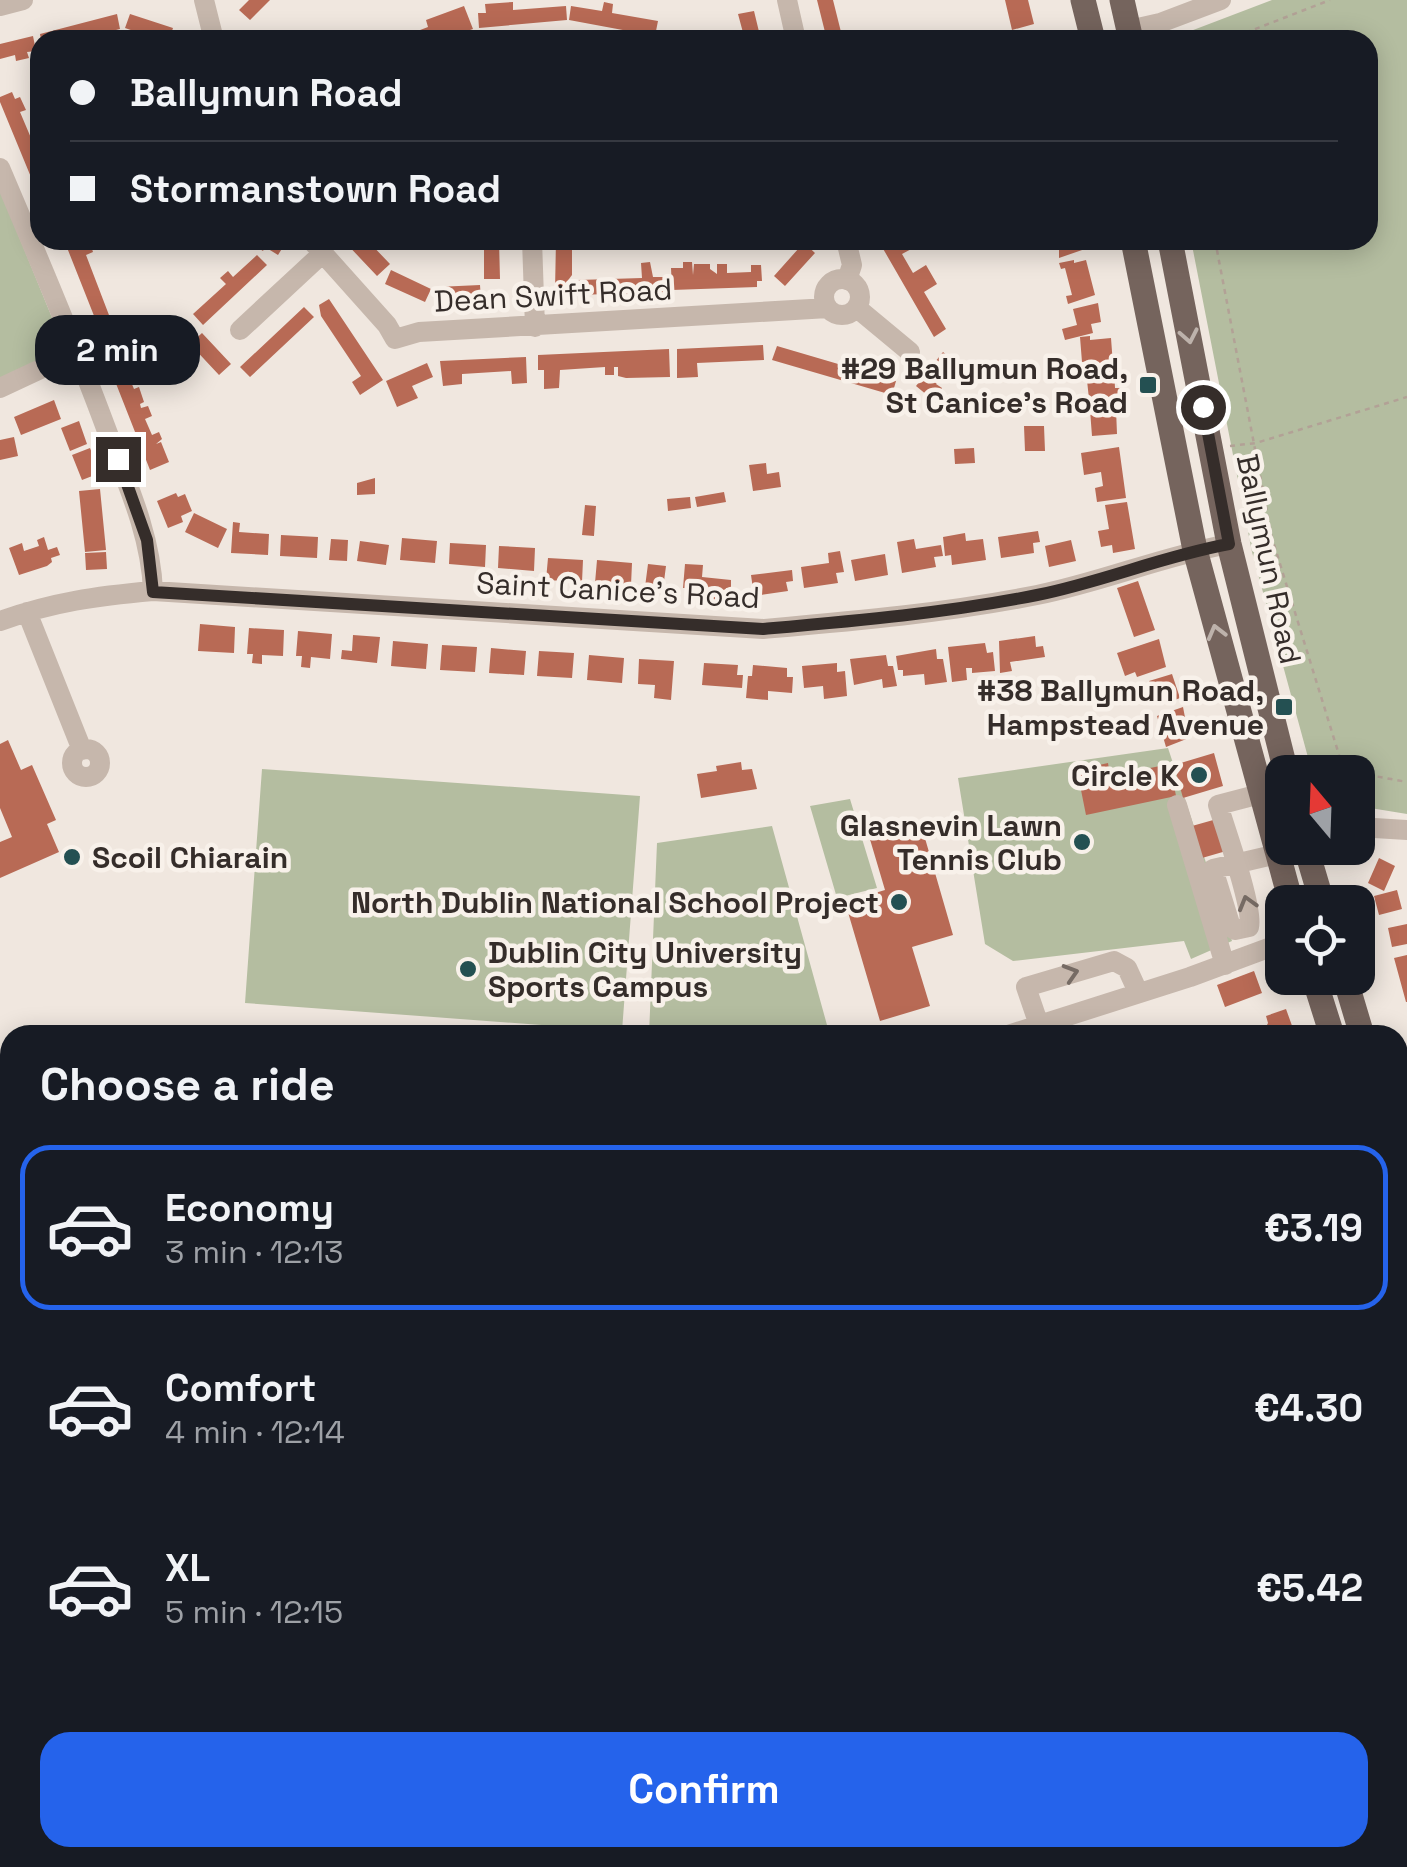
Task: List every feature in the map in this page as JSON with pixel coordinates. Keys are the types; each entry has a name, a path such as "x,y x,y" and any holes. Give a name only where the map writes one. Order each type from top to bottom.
{"main road":[{"path":"1083,0 1090,30"},
{"path":"1122,0 1129,30"},
{"path":"1135,250 1195,550 1265,802"},
{"name":"Ballymun Road","path":"1172,250 1229,544 1282,755"},
{"path":"1319,995 1329,1025"},
{"path":"1350,995 1359,1025"}],"street":[{"path":"0,6 23,0"},
{"path":"204,0 212,30"},
{"path":"787,0 794,30"},
{"path":"1142,30 1221,0"},
{"path":"0,168 30,240"},
{"path":"34,250 147,540 153,592"},
{"name":"Dean Swift Road","path":"240,330 313,250"},
{"name":"Dean Swift Road","path":"321,250 388,325 395,339 419,332 828,308"},
{"path":"532,250 535,327"},
{"path":"847,280 852,265 848,250"},
{"path":"836,280 847,280 860,292 857,308 841,316 828,308 826,289 836,280"},
{"path":"857,308 910,352"},
{"path":"0,388 77,352"},
{"name":"Saint Canice's Road","path":"0,621 83,597 153,592 763,629 862,620 1038,595 1229,544"},
{"path":"28,612 82,750"},
{"path":"1260,794 1218,805 1235,863 1265,856"},
{"path":"1177,805 1225,965"},
{"path":"1375,829 1407,830"},
{"path":"1138,992 1127,968 1114,960 1026,987 1039,1025 1225,965 1265,950"}],"path":[{"path":"1253,30 1330,0"},
{"path":"1217,250 1272,538 1338,755"},
{"path":"1228,446 1256,443 1407,397"},
{"path":"1375,776 1407,782"}],"green space":[{"path":"1272,0 1407,0 1407,814 1375,809 1375,755 1307,755 1252,552 1193,250 1378,250 1378,30 1193,30"},
{"path":"0,190 64,347 0,385"},
{"name":"Glasnevin Lawn Tennis Club","path":"1168,748 1232,941 1191,959 1184,941 1013,961 985,944 958,778"},
{"path":"262,769 640,796 622,1025 541,1025 245,1003"},
{"path":"850,799 877,888 837,898 810,806"},
{"path":"772,826 827,1025 649,1025 657,843"}],"building":[{"path":"249,0 270,0 250,20 239,10"},
{"path":"817,0 833,0 840,30 824,30"},
{"path":"1005,0 1028,0 1034,24 1012,30"},
{"path":"513,2 513,10 566,6 567,20 479,28 478,13 486,13 485,4"},
{"path":"604,2 613,4 612,13 658,21 656,30 623,30 569,20 571,6 602,11"},
{"path":"464,6 473,29 420,30 428,27 426,20"},
{"path":"754,11 759,30 742,30 738,14"},
{"path":"117,14 120,29 116,30 55,30"},
{"path":"130,14 173,28 131,30 125,28"},
{"path":"30,37 29,58 16,61 15,55 0,59 0,44"},
{"path":"12,92 15,99 20,97 26,110 20,112 30,136 30,175 0,102 0,97"},
{"path":"68,250 92,250 86,255 117,336 104,341"},
{"path":"352,250 377,250 390,264 377,276"},
{"path":"484,250 499,250 500,279 484,279"},
{"path":"556,250 572,250 572,275 560,291 555,291"},
{"path":"797,250 815,253 785,286 774,276"},
{"path":"884,250 909,250 902,254 913,273 926,265 937,284 924,292 946,329 934,337"},
{"path":"1059,250 1082,250 1059,258"},
{"path":"257,255 267,265 203,325 193,314 226,284 220,278 228,271 233,277"},
{"path":"1086,260 1095,295 1068,304 1066,296 1072,295 1065,268 1061,269 1059,263"},
{"path":"650,262 653,277 663,277 664,292 578,295 578,280 642,278 641,263"},
{"path":"683,262 692,262 693,275 694,264 710,264 717,274 717,264 727,264 727,273 751,272 751,265 761,265 762,281 757,281 757,287 672,290 671,268 683,268"},
{"path":"391,270 431,289 425,302 385,284"},
{"path":"480,285 481,300 438,302 437,287"},
{"path":"329,299 383,380 360,395 352,382 361,376 321,316 319,305"},
{"path":"1098,303 1101,322 1091,324 1093,333 1065,340 1062,329 1077,325 1073,309"},
{"path":"304,307 314,317 250,377 240,367"},
{"path":"202,333 231,364 219,375 190,344"},
{"path":"1090,336 1090,340 1111,338 1113,365 1090,367 1090,361 1082,362 1080,337"},
{"path":"124,340 131,358 123,363 134,389 139,387 144,402 141,408 148,406 152,416 145,419 152,435 159,432 162,439 156,444 161,442 169,462 150,470 102,348"},
{"path":"763,345 764,360 697,363 698,377 677,378 677,349"},
{"path":"777,346 896,381 892,395 772,360"},
{"path":"669,349 670,377 626,378 618,376 618,367 614,367 614,375 605,375 605,367 560,370 559,388 544,389 544,370 538,370 538,355"},
{"path":"943,352 954,361 936,384 942,388 933,400 916,386"},
{"path":"526,357 527,383 512,384 511,371 462,374 462,384 443,386 440,361"},
{"path":"427,363 433,377 412,386 418,398 397,407 386,381"},
{"path":"1114,369 1115,388 1120,388 1121,396 1089,399 1086,371"},
{"path":"54,400 61,419 21,435 14,417"},
{"path":"1116,409 1117,434 1092,436 1090,410"},
{"path":"79,421 87,444 70,451 61,428"},
{"path":"1024,426 1044,426 1045,451 1025,451"},
{"path":"14,437 18,456 0,460 0,440"},
{"path":"1119,447 1126,498 1097,502 1095,488 1103,486 1101,472 1084,475 1081,453"},
{"path":"90,448 100,473 82,480 72,455"},
{"path":"974,448 975,463 955,464 954,449"},
{"path":"766,463 767,474 779,472 781,487 753,491 749,465"},
{"path":"375,478 375,494 357,495 357,483"},
{"path":"100,489 106,550 85,552 79,491"},
{"path":"724,492 726,502 697,507 695,497"},
{"path":"176,493 178,497 185,494 192,511 181,516 183,522 168,528 157,501"},
{"path":"690,497 691,508 668,511 667,499"},
{"path":"1127,502 1135,549 1113,553 1112,545 1101,547 1098,531 1109,529 1105,505"},
{"path":"585,505 596,506 594,536 582,535"},
{"path":"194,513 227,529 218,548 185,532"},
{"path":"233,522 240,523 239,532 269,534 268,555 231,553"},
{"path":"1038,531 1040,542 1033,543 1034,553 1001,558 998,537"},
{"path":"965,533 966,541 983,539 986,560 952,565 951,555 945,556 943,537"},
{"path":"281,535 318,537 317,558 280,556"},
{"path":"44,537 48,550 57,547 60,555 51,558 47,566 19,575 9,548 22,543 24,551 39,546 37,540"},
{"path":"402,538 437,541 435,563 400,560"},
{"path":"331,539 348,540 347,561 329,560"},
{"path":"914,539 916,549 941,545 943,556 934,557 936,567 902,573 897,542"},
{"path":"1071,540 1076,561 1049,567 1045,546"},
{"path":"360,541 389,545 386,565 357,561"},
{"path":"450,543 486,545 485,567 449,564"},
{"path":"499,546 535,548 534,571 498,568"},
{"path":"840,551 844,572 836,573 838,583 804,588 801,567 829,563 828,553"},
{"path":"106,552 107,569 86,570 85,553"},
{"path":"885,554 888,575 855,581 851,560"},
{"path":"548,558 583,560 582,582 546,580"},
{"path":"597,560 632,563 631,585 595,583"},
{"path":"648,564 666,566 663,589 645,587"},
{"path":"685,564 703,565 702,577 731,580 725,601 688,598 689,588 683,588"},
{"path":"792,570 793,581 786,582 788,591 754,596 751,575"},
{"path":"1138,581 1155,630 1134,637 1117,588"},
{"path":"200,624 235,627 234,653 198,651"},
{"path":"249,628 284,630 283,656 262,655 262,664 252,663 253,654 247,654"},
{"path":"298,631 332,634 330,659 311,657 310,668 301,667 302,656 296,656"},
{"path":"353,635 380,637 377,663 341,659 342,650 352,651"},
{"path":"1035,636 1036,647 1043,646 1045,657 1010,662 1012,671 1000,673 999,641"},
{"path":"1159,639 1166,667 1137,677 1135,672 1125,676 1117,653"},
{"path":"393,641 428,644 426,669 391,666"},
{"path":"985,643 987,653 993,652 995,671 972,673 972,668 966,668 967,680 952,682 948,647"},
{"path":"442,645 477,647 475,672 440,670"},
{"path":"491,648 526,651 524,675 489,673"},
{"path":"936,649 937,659 943,659 947,682 925,685 924,674 903,676 903,670 898,670 896,656"},
{"path":"539,651 574,653 572,678 537,676"},
{"path":"589,655 624,658 622,683 587,680"},
{"path":"886,655 897,686 883,688 882,679 854,685 850,659"},
{"path":"639,659 674,661 671,700 654,698 655,685 638,684"},
{"path":"704,663 738,665 737,675 743,675 742,688 702,685"},
{"path":"837,663 837,672 845,671 847,696 824,699 823,686 804,688 802,666"},
{"path":"753,665 787,668 787,677 793,677 792,693 768,691 768,700 746,698"},
{"path":"1172,674 1180,698 1167,703 1165,696 1156,699 1149,681"},
{"path":"1183,707 1189,738 1166,747 1157,716"},
{"path":"8,740 21,770 32,765 56,820 47,824 59,852 0,878 0,842 12,837 0,808 0,744"},
{"name":"Circle K","path":"1214,753 1223,786 1183,798 1174,765"},
{"path":"741,762 742,770 752,769 757,789 701,798 697,774"},
{"path":"1108,763 1110,776 1170,764 1176,796 1086,815 1077,770"},
{"path":"1231,815 1240,847 1202,858 1192,826"},
{"name":"North Dublin National School Project","path":"920,821 953,935 912,947 930,1006 880,1021 845,902 885,890 869,836"},
{"path":"1379,858 1395,866 1384,891 1368,883"},
{"path":"1397,890 1402,909 1379,915 1375,896"},
{"path":"1407,924 1407,944 1392,947 1388,928"},
{"path":"1407,955 1407,1002 1406,1002 1394,958"},
{"path":"1254,971 1262,993 1225,1007 1217,985"},
{"path":"1286,1009 1292,1025 1267,1025 1266,1016"}],"place":[{"name":"#29 Ballymun Road, St Canice's Road","path":"1148,385"},
{"name":"#38 Ballymun Road, Hampstead Avenue","path":"1284,707"},
{"name":"Circle K","path":"1199,775"},
{"name":"Glasnevin Lawn Tennis Club","path":"1082,842"},
{"name":"Scoil Chiarain","path":"72,857"},
{"name":"North Dublin National School Project","path":"899,902"},
{"name":"Dublin City University Sports Campus","path":"468,969"}],"route":[{"path":"118,459 147,540 153,592 763,629 862,620 1038,595 1173,555 1229,544 1203,407"}]}
